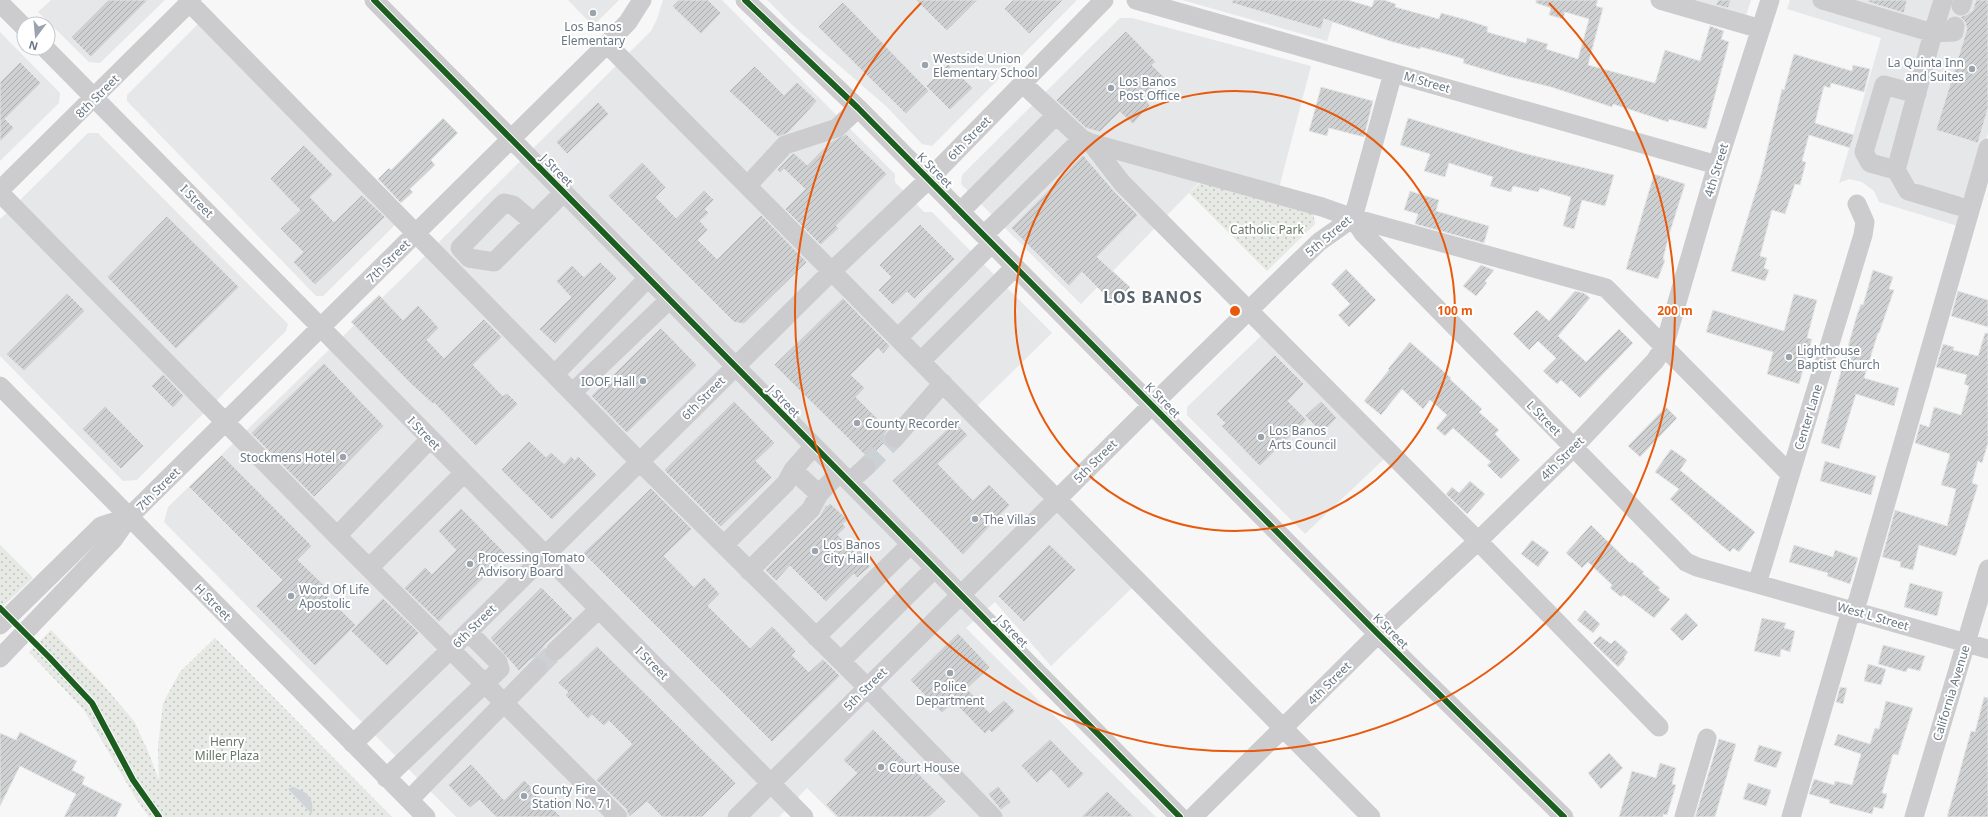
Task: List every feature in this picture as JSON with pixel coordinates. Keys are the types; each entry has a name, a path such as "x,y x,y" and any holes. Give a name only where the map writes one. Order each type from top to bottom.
{"street":[{"name":"J Street","path":"374,0 1180,817"},
{"name":"7th Street","path":"0,658 113,540 129,517 607,44 636,11 642,0"},
{"name":"K Street","path":"745,0 858,108 1378,634 1564,817"},
{"name":"6th Street","path":"353,744 451,649 544,554 832,271 929,180 1104,0"},
{"name":"M Street","path":"1136,0 1717,165"},
{"path":"1660,0 1761,29"},
{"name":"4th Street","path":"1193,817 1378,634 1478,541 1573,448 1655,361 1664,347 1717,165 1770,0"},
{"path":"1824,0 1933,33 1954,32 1955,26"},
{"path":"1943,0 1896,170 1908,192 1958,206"},
{"path":"189,1 639,461 867,687 988,815"},
{"name":"8th Street","path":"0,192 95,98 189,1"},
{"path":"0,3 16,19"},
{"path":"607,44 1372,817"},
{"name":"I Street","path":"53,56 322,326 464,474 804,817"},
{"name":"5th Street","path":"737,817 1248,310 1319,242 1353,218 1393,73"},
{"path":"1022,83 1056,115 1087,141 1122,183 1478,541 1659,727"},
{"path":"1896,170 1870,163 1864,152 1884,85 1917,94"},
{"path":"748,185 785,145 837,128 858,108"},
{"path":"960,212 1056,115"},
{"path":"1087,141 1322,207 1353,218 1606,288 1790,474"},
{"path":"898,338 988,239 1087,141"},
{"path":"1791,817 1846,628 1858,600 1988,148"},
{"path":"0,192 337,536 370,567 618,817"},
{"path":"447,265 469,258 494,262 564,192"},
{"path":"469,258 460,248 504,203 513,205 533,222"},
{"name":"Center Lane","path":"1757,584 1863,235 1864,222 1856,204"},
{"name":"L Street","path":"1353,218 1362,233 1686,562 1697,567 1757,584"},
{"path":"921,361 1015,267"},
{"path":"555,374 648,278"},
{"path":"573,392 669,300"},
{"path":"895,438 943,383"},
{"name":"H Street","path":"0,386 426,817"},
{"path":"337,536 430,439"},
{"path":"724,545 786,483 793,470 814,446"},
{"path":"750,571 811,508 818,494 844,477 866,467"},
{"path":"793,470 818,494"},
{"path":"370,567 464,474"},
{"name":"7th Street","path":"0,625 101,526 129,517"},
{"path":"816,637 911,544"},
{"path":"840,661 935,568"},
{"name":"California Avenue","path":"1914,817 1988,569"},
{"name":"West L Street","path":"1757,584 1854,610 1988,649"},
{"path":"555,651 599,610"},
{"path":"386,778 500,669 498,662 468,632"},
{"path":"409,800 538,668"},
{"path":"468,701 488,719"},
{"path":"1684,817 1707,738"},
{"path":"410,755 432,777"}],"shaded area":[{"path":"51,0 165,0 100,63 89,62 56,30 56,16 42,16 38,12"},
{"name":"Los Banos Elementary","path":"568,0 619,0 593,26"},
{"path":"663,0 722,0 895,174 895,182 924,212 932,212 1052,333 966,417 1133,587 1051,666 995,602 966,628 1156,817 1003,817 987,802 985,817 836,817 807,788 779,817 456,817 164,522 168,507 428,253 651,31 657,19"},
{"name":"Westside Union Elementary School","path":"767,0 1077,0 932,146 922,144 886,106 791,24"},
{"path":"1182,0 1340,0 1327,41"},
{"path":"1679,0 1751,0 1745,19"},
{"path":"1790,0 1988,0 1988,133 1961,227 1879,202 1874,191 1862,182 1849,179 1839,183 1881,38 1787,9"},
{"path":"1120,18 1132,18 1311,66 1279,188 1213,168 1081,304 961,184 962,175"},
{"path":"199,23 397,223 323,296 316,296 127,101 127,95"},
{"path":"0,32 16,48 16,56 24,56 60,93 59,103 0,161"},
{"path":"88,133 98,133 288,324 286,331 215,402 18,202"},
{"path":"9,211 205,412 137,480 123,481 0,356 0,219"},
{"path":"1262,335 1384,459 1305,534 1187,415 1187,407"},
{"path":"293,787 303,791 309,796 312,804 312,814 288,789"}],"green space":[{"name":"Catholic Park","path":"1202,181 1313,210 1315,224 1267,271 1189,193"},
{"path":"0,545 33,578 0,609"},
{"name":"Henry Miller Plaza","path":"51,630 99,680 134,721 159,780 158,747 163,703 180,672 215,638 392,817 149,817 136,799 84,710 29,652"}],"building":[{"path":"108,0 148,0 91,57 71,37"},
{"path":"678,0 708,0 721,13 701,34 672,6"},
{"path":"916,0 978,0 947,31"},
{"path":"1013,0 1063,0 1029,34 1004,9"},
{"path":"1232,0 1348,0 1372,7 1374,0 1384,0 1396,4 1395,7 1439,19 1441,13 1467,20 1488,27 1487,32 1526,43 1527,38 1548,44 1546,49 1578,59 1589,19 1565,12 1563,19 1549,15 1551,8 1536,3 1536,0 1598,0 1596,6 1603,8 1588,65 1655,83 1665,50 1700,61 1710,26 1724,31 1721,39 1729,42 1706,129 1669,119 1668,122 1613,104 1612,107 1551,87 1463,63 1464,59 1421,47 1420,49 1393,42 1324,19 1321,29 1232,3"},
{"path":"1718,0 1731,0 1728,8 1716,5"},
{"path":"1868,0 1907,0 1904,13 1868,2"},
{"name":"La Quinta Inn and Suites","path":"1976,0 1988,0 1988,108 1978,143 1936,130 1967,29 1965,22 1960,17 1973,10"},
{"path":"843,2 929,91 906,114 818,27"},
{"name":"Los Banos Post Office","path":"1126,31 1156,62 1152,65 1164,77 1144,98 1150,105 1133,124 1120,112 1100,132 1086,128 1056,100"},
{"path":"1794,54 1852,71 1853,65 1870,69 1864,92 1831,83 1830,88 1824,86 1815,123 1854,135 1850,148 1809,135 1802,161 1806,162 1800,185 1795,184 1785,214 1772,210 1760,256 1767,258 1764,268 1769,270 1765,281 1731,271 1761,175 1782,89 1784,90"},
{"path":"20,62 41,83 5,119 14,128 0,142 0,82"},
{"path":"948,64 973,88 950,110 926,86"},
{"path":"755,66 784,95 797,82 817,101 788,133 778,137 729,91"},
{"path":"1321,87 1373,101 1364,137 1329,128 1327,136 1309,131"},
{"path":"598,102 609,114 567,154 556,142"},
{"path":"443,118 458,133 431,160 435,165 410,189 413,192 401,203 378,179 389,168 391,170"},
{"path":"1408,118 1523,153 1614,175 1605,206 1582,200 1574,229 1563,226 1571,197 1540,188 1538,192 1513,186 1511,192 1490,186 1493,177 1449,163 1445,177 1424,171 1430,154 1400,145"},
{"path":"846,134 887,174 836,226 839,228 821,245 785,209 805,189 784,169 780,173 777,170 794,153 807,165 830,142"},
{"path":"304,145 333,175 310,197 334,222 362,195 385,217 315,285 293,262 303,252 280,229 300,210 270,179"},
{"path":"1083,155 1114,191 1138,215 1097,257 1130,287 1115,305 1082,272 1069,286 1011,228"},
{"path":"642,162 666,187 656,197 676,218 704,190 714,200 705,209 709,213 700,221 708,230 698,240 717,259 761,215 807,262 744,324 734,322 608,196"},
{"path":"1654,174 1685,184 1669,235 1663,259 1665,260 1658,279 1626,269"},
{"path":"1410,191 1439,200 1436,211 1489,226 1484,243 1415,224 1418,214 1404,210"},
{"path":"167,216 239,287 176,349 107,277"},
{"path":"920,224 955,259 914,299 907,292 893,305 878,290 891,277 879,265"},
{"path":"600,262 617,278 555,344 539,329 571,297 556,281 572,265 584,277"},
{"path":"1481,265 1494,270 1485,281 1487,283 1476,296 1463,286"},
{"path":"1346,269 1376,300 1349,327 1338,315 1350,304 1331,284"},
{"path":"1873,270 1893,277 1889,289 1894,290 1878,333 1864,378 1899,388 1894,406 1856,394 1839,449 1821,443 1856,318 1861,304 1863,305"},
{"path":"1575,291 1584,293 1590,298 1558,336 1586,362 1619,329 1633,343 1580,398 1561,380 1557,384 1543,371 1556,358 1538,341 1529,350 1513,334 1537,310 1549,321"},
{"path":"1958,291 1988,300 1988,327 1951,316"},
{"path":"67,293 85,311 24,371 6,354"},
{"path":"1794,294 1817,300 1807,338 1812,339 1799,384 1767,374 1773,352 1706,332 1713,310 1784,331"},
{"path":"379,295 403,320 418,305 439,328 427,340 444,358 484,319 502,337 473,365 503,396 507,393 518,404 476,446 434,403 433,404 410,383 351,322"},
{"path":"843,298 890,346 883,354 878,348 851,375 865,388 856,397 888,429 884,436 885,442 870,457 866,456 774,365"},
{"name":"IOOF Hall","path":"661,328 697,365 627,433 591,396"},
{"path":"1985,333 1988,333 1988,443 1982,463 1978,461 1972,483 1978,485 1956,556 1919,545 1913,570 1900,567 1901,562 1882,557 1895,510 1947,526 1956,489 1941,485 1950,454 1915,443 1920,424 1929,427 1934,407 1961,415 1969,386 1964,384 1967,375 1936,367 1943,344 1954,347 1953,350 1978,356"},
{"path":"1410,342 1451,378 1450,379 1482,409 1479,412 1499,430 1495,434 1520,460 1501,479 1487,465 1491,462 1453,428 1445,436 1436,428 1447,415 1430,400 1423,409 1402,389 1381,415 1364,401"},
{"path":"1275,355 1304,384 1288,401 1307,420 1260,466 1221,426 1225,423 1216,414"},
{"path":"324,363 384,426 314,497 251,433"},
{"path":"163,374 184,396 173,408 151,386"},
{"path":"734,401 775,443 756,461 772,477 721,527 664,470"},
{"path":"1321,401 1337,418 1322,433 1305,416"},
{"path":"105,406 144,446 121,469 82,429"},
{"path":"1666,407 1677,418 1640,457 1628,446"},
{"path":"955,422 968,435 938,464 973,500 989,484 1010,505 963,555 892,481"},
{"path":"529,441 546,457 551,452 564,464 571,456 575,460 578,456 597,475 552,520 501,470"},
{"path":"1671,449 1687,460 1680,470 1755,532 1739,552 1733,548 1730,552 1670,499 1679,489 1655,472"},
{"path":"222,455 312,546 298,560 325,586 321,590 356,625 315,666 256,606 282,580 189,487"},
{"path":"1825,461 1876,476 1871,495 1820,481"},
{"path":"1470,481 1485,494 1467,514 1446,494 1452,487 1459,493"},
{"path":"651,488 692,529 664,556 694,587 704,577 720,594 708,606 750,648 772,626 796,651 792,655 809,672 823,659 840,676 772,742 583,553"},
{"name":"Los Banos City Hall","path":"830,503 848,520 843,524 846,527 838,535 856,553 860,550 871,560 868,563 870,567 857,578 854,574 826,602 790,566 776,581 765,570 819,517 826,505 827,506"},
{"name":"Processing Tomato Advisory Board","path":"461,508 507,555 439,622 404,588 425,567 432,574 456,550 438,531"},
{"path":"1591,525 1630,563 1632,562 1644,572 1642,573 1660,588 1658,590 1670,599 1654,618 1624,595 1621,597 1610,588 1612,585 1588,562 1582,568 1566,553"},
{"path":"1532,540 1549,552 1538,567 1521,554"},
{"path":"1049,544 1076,570 1024,622 998,596"},
{"path":"1794,545 1833,557 1835,550 1858,558 1850,584 1827,576 1828,573 1789,562"},
{"path":"1910,583 1943,592 1937,616 1904,607"},
{"path":"541,587 573,619 547,643 536,657 530,660 519,671 490,638"},
{"path":"383,598 419,633 387,666 351,631"},
{"path":"1585,610 1600,624 1593,633 1577,620"},
{"path":"1686,613 1698,625 1682,641 1670,629"},
{"path":"1762,618 1786,623 1784,628 1795,631 1790,652 1781,649 1780,657 1754,651"},
{"name":"Police Department","path":"958,633 990,667 967,689 990,713 1004,700 1015,711 992,733 989,730 985,734 954,702 942,713 910,680"},
{"path":"1600,636 1611,644 1615,640 1628,652 1624,657 1625,659 1618,667 1593,643"},
{"path":"1883,645 1925,656 1920,671 1908,668 1906,672 1878,664"},
{"path":"597,646 736,783 702,817 662,817 647,802 629,817 626,809 596,780 632,744 609,721 604,726 592,715 588,719 565,695 568,692 558,683"},
{"path":"1868,664 1886,669 1881,685 1864,681"},
{"path":"1840,687 1847,688 1843,704 1836,702"},
{"path":"1984,697 1988,698 1988,817 1947,817 1971,731 1975,732"},
{"path":"1886,701 1913,708 1898,755 1893,754 1882,793 1887,794 1883,809 1874,807 1872,814 1829,803 1830,800 1809,794 1814,779 1834,785 1835,781 1852,785 1861,754 1834,745 1838,734 1870,744 1875,728 1879,729"},
{"name":"Court House","path":"873,729 946,801 929,817 838,817 826,805 857,773 843,760"},
{"path":"20,732 77,761 72,770 85,777 82,784 122,804 116,817 64,817 76,794 20,766 0,806 0,733 16,740"},
{"path":"1050,739 1084,774 1069,789 1051,770 1037,783 1021,766"},
{"path":"1719,739 1736,744 1715,817 1695,817"},
{"path":"1759,745 1782,752 1776,768 1754,761"},
{"path":"1609,753 1623,768 1601,789 1588,773"},
{"path":"1660,763 1676,768 1672,784 1676,785 1667,815 1663,814 1663,817 1619,817 1632,771 1656,778"},
{"path":"471,764 504,800 524,780 561,817 496,817 479,800 470,808 448,785"},
{"path":"1748,783 1771,790 1766,806 1743,799"},
{"path":"998,786 1011,802 1001,810 988,794"},
{"path":"1107,791 1134,817 1081,817"}],"tunnel":[{"path":"866,467 895,438"},
{"path":"538,668 555,651"}],"cycle path":[{"path":"374,0 1180,817"},
{"path":"745,0 858,108 1378,634 1564,817"},
{"path":"0,608 92,703 133,780 159,817"}],"place":[{"name":"Los Banos Elementary","path":"593,13"},
{"name":"Westside Union Elementary School","path":"925,65"},
{"name":"La Quinta Inn and Suites","path":"1972,69"},
{"name":"Los Banos Post Office","path":"1111,88"},
{"name":"Lighthouse Baptist Church","path":"1789,357"},
{"name":"IOOF Hall","path":"643,381"},
{"name":"County Recorder","path":"857,423"},
{"name":"Los Banos Arts Council","path":"1261,437"},
{"name":"Stockmens Hotel","path":"343,457"},
{"name":"The Villas","path":"975,519"},
{"name":"Los Banos City Hall","path":"815,551"},
{"name":"Processing Tomato Advisory Board","path":"470,564"},
{"name":"Word Of Life Apostolic","path":"291,596"},
{"name":"Police Department","path":"950,673"},
{"name":"Court House","path":"881,767"},
{"name":"County Fire Station No. 71","path":"524,796"}],"district":[{"name":"LOS BANOS","path":"1153,297"}]}
